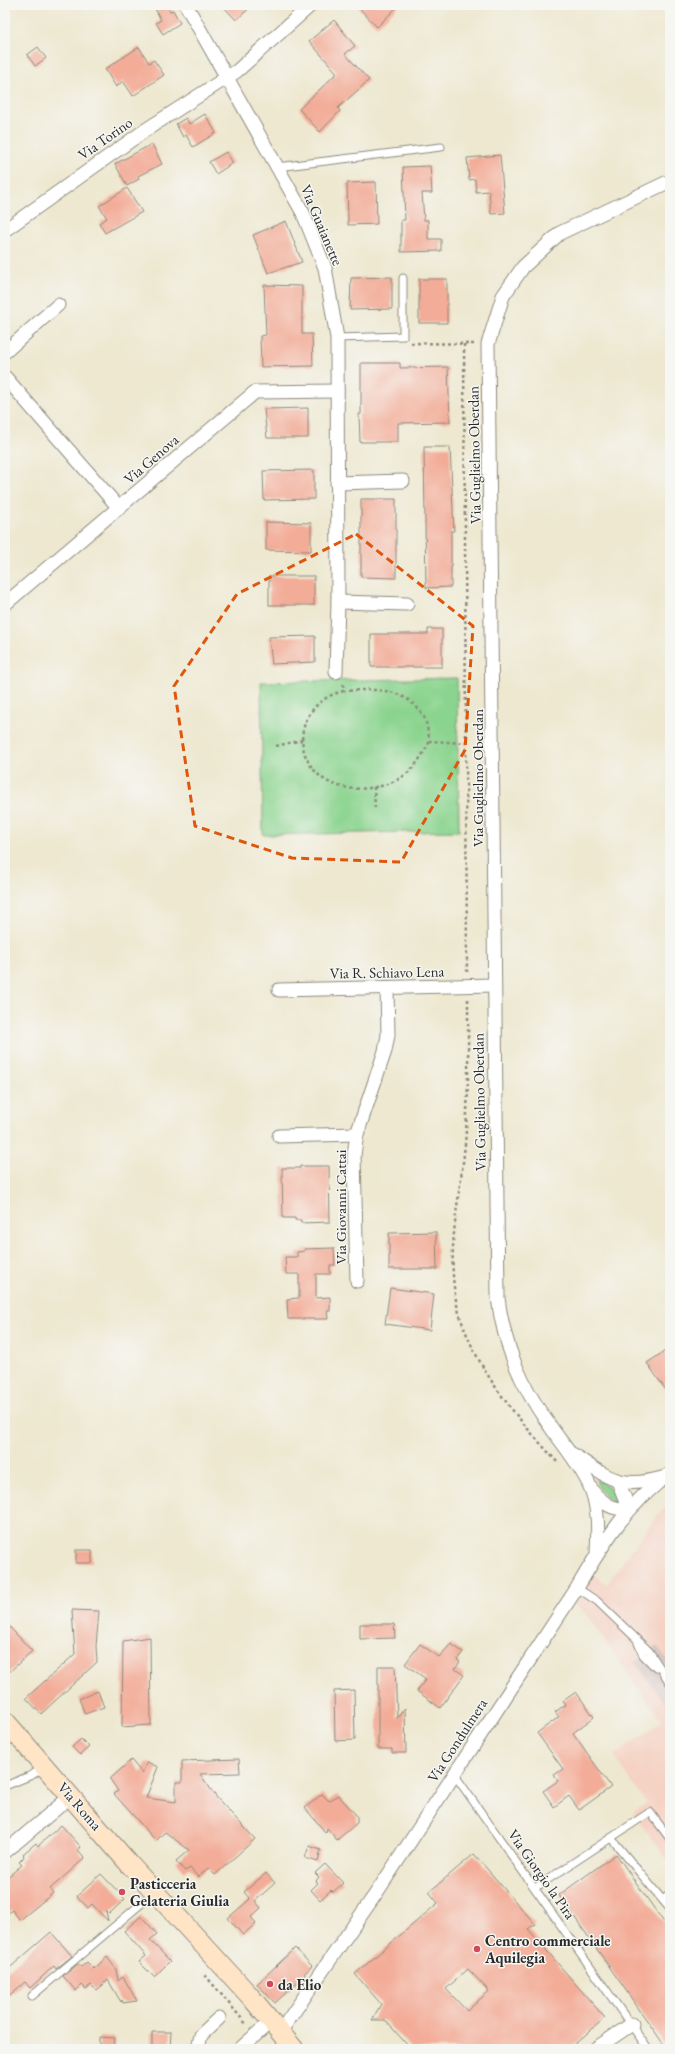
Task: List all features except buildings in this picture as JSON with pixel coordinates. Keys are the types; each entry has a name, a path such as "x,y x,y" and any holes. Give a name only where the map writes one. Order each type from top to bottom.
{"main road":[{"name":"Via Roma","path":"5,1721 155,1892 250,1996 294,2049"}],"street":[{"name":"Via Guaianette","path":"186,5 303,213 325,268 337,338 338,602 336,672"},
{"name":"Via Torino","path":"5,230 144,131 237,71 311,5"},
{"name":"Via Guglielmo Oberdan","path":"628,1509 619,1510 604,1504 592,1491 569,1452 528,1394 508,1349 501,1324 498,1298 496,1228 488,344 503,296 523,267 560,233 670,181"},
{"path":"5,352 58,305"},
{"path":"5,377 119,508"},
{"name":"Via Genova","path":"5,604 255,392 337,391"},
{"path":"338,483 403,481"},
{"path":"338,602 407,604"},
{"name":"Via R. Schiavo Lena","path":"279,990 494,986"},
{"name":"Via Giovanni Cattai","path":"357,1281 354,1156 358,1134 385,1051 388,1035 387,988"},
{"name":"Via Giovanni Cattai","path":"279,1136 358,1134"},
{"name":"Via Guglielmo Oberdan","path":"569,1452 611,1480 635,1483 667,1476"},
{"name":"Via Gondulmera","path":"240,2049 276,2027 377,1892 577,1588 597,1553 628,1509 667,1476"},
{"path":"618,1481 628,1509"},
{"name":"Via Guglielmo Oberdan","path":"592,1491 598,1528 597,1553"},
{"path":"5,1852 70,1796"},
{"path":"198,2049 201,2035 219,2018"},
{"path":"594,2049 632,2024"}],"lane":[{"path":"277,167 441,147"},
{"path":"337,338 403,336 403,278"},
{"path":"577,1588 597,1601 649,1651 670,1683 643,1655 636,1639"},
{"path":"5,1786 32,1775 46,1766"},
{"name":"Via Giorgio la Pira","path":"454,1774 632,2024 648,2049"},
{"path":"535,1888 650,1812 670,1840"},
{"path":"611,1838 670,1909"},
{"path":"32,1996 155,1892"},
{"path":"662,1900 670,1894"}],"path":[{"path":"408,343 488,344"},
{"path":"464,344 469,1094 452,1258 459,1314 467,1337 491,1382 559,1465"},
{"path":"336,672 342,680 344,691"},
{"path":"366,689 391,691 408,700 424,718 430,741 413,768 403,777 390,783 374,787 340,786 321,777 310,764 302,740 303,727 310,712 322,700 334,693 366,689"},
{"path":"276,746 302,740"},
{"path":"430,741 466,743"},
{"path":"374,787 375,809"}],"highlighted area":[{"path":"356,534 473,626 465,750 401,862 292,858 195,826 174,686 237,594"}],"shaded area":[{"path":"670,1502 670,1863 633,1813 646,1803 614,1756 662,1721 584,1612 574,1605 594,1575 607,1584 655,1518"},
{"path":"657,1646 670,1663 670,1710 634,1661"}],"green space":[{"path":"457,678 459,831 263,835 261,682"},
{"path":"596,1480 604,1483 612,1491 618,1502 616,1504 603,1494"}],"place":[{"name":"Pasticceria Gelateria Giulia","path":"122,1892"},
{"name":"Centro commerciale Aquilegia","path":"477,1949"},
{"name":"da Elio","path":"270,1984"}]}
